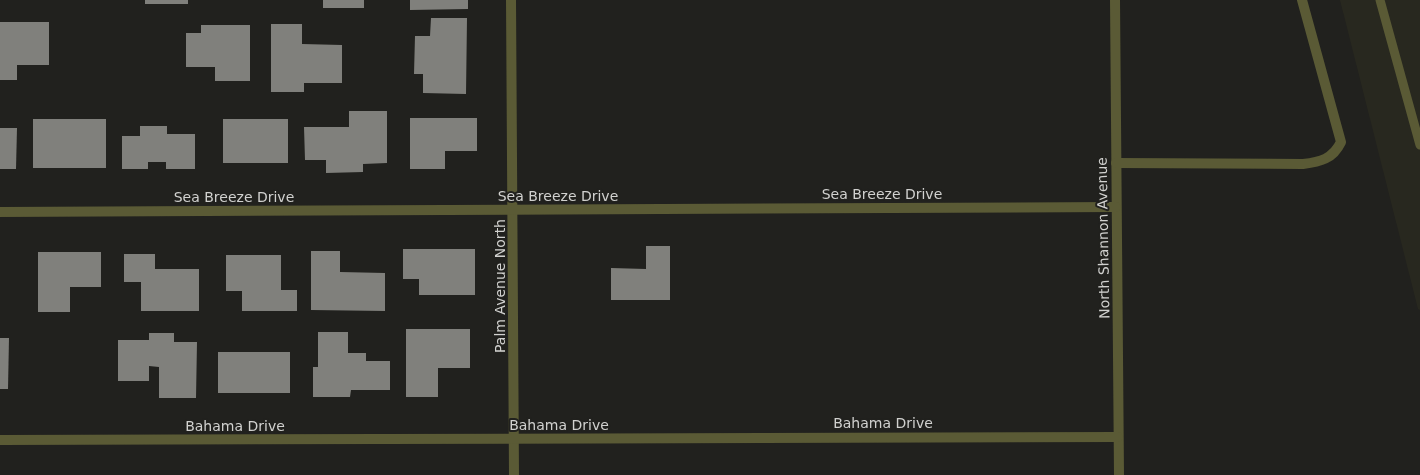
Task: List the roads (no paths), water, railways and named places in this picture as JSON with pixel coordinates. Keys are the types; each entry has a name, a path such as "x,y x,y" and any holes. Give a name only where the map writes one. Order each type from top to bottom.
{"street":[{"name":"Palm Avenue North","path":"511,0 514,210 514,475"},
{"name":"North Shannon Avenue","path":"1115,0 1119,475"},
{"path":"1116,163 1303,164 1319,162 1337,150 1341,142 1302,0"},
{"name":"Sea Breeze Drive","path":"0,212 1116,207"},
{"name":"Bahama Drive","path":"0,440 1118,436"}],"lane":[{"path":"1380,0 1420,145"}]}
